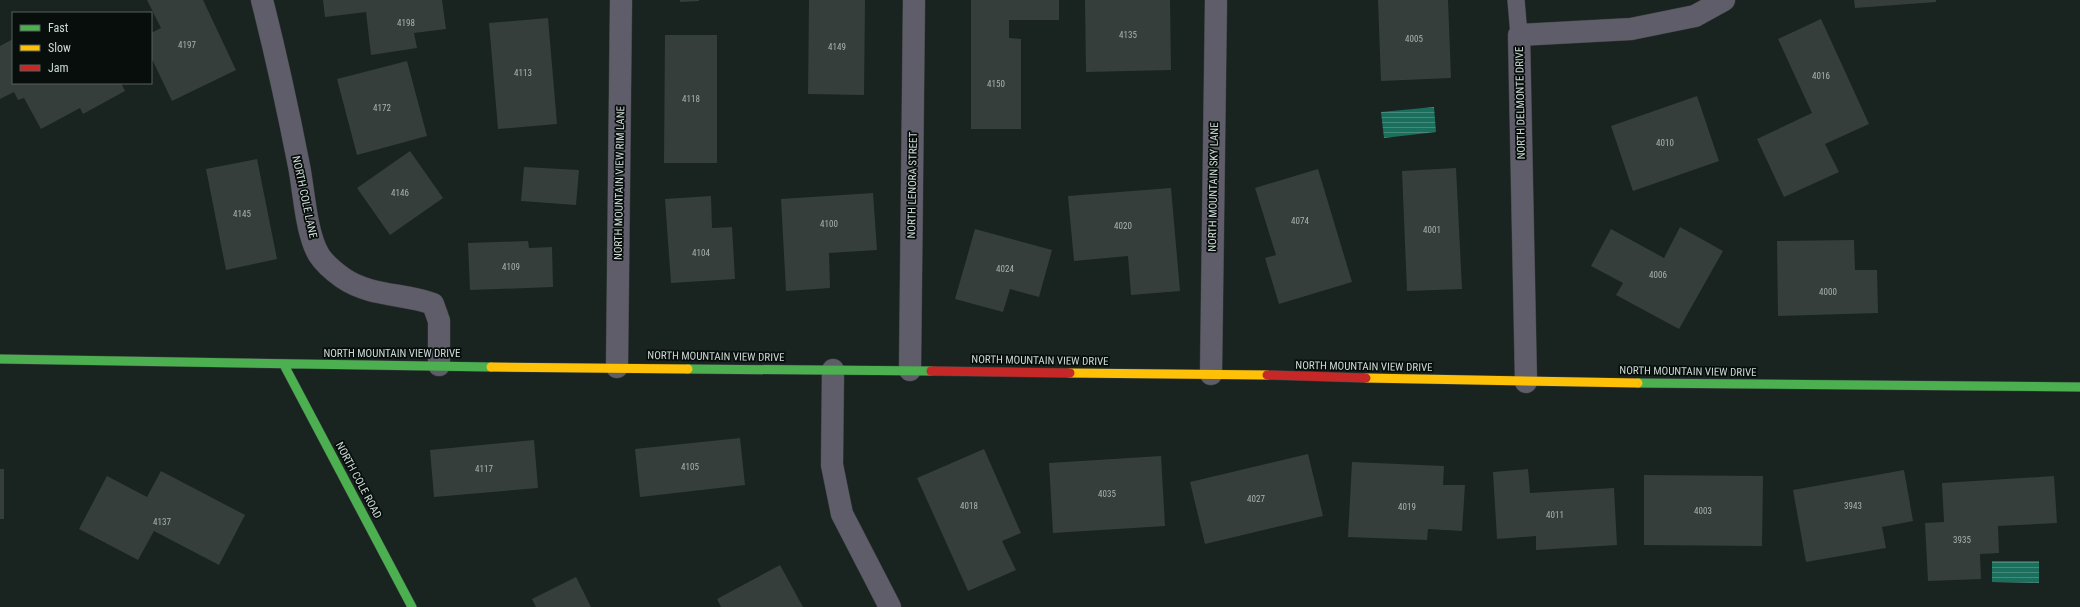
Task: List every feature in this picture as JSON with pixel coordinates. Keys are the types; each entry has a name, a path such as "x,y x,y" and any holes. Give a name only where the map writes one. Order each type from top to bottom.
{"street":[{"name":"NORTH COLE LANE","path":"262,0 282,76 309,228 320,255 343,278 367,290 388,296 417,298 433,304 438,321 438,365"},
{"name":"NORTH MOUNTAIN VIEW RIM LANE","path":"616,367 620,0"},
{"name":"NORTH LENORA STREET","path":"910,370 914,0"},
{"name":"NORTH MOUNTAIN SKY LANE","path":"1211,374 1216,0"},
{"name":"NORTH DELMONTE DRIVE","path":"1526,382 1519,35 1630,29 1695,16 1724,0"},
{"name":"NORTH MOUNTAIN VIEW DRIVE","path":"0,359 284,365 438,365 1211,374 1526,382 2080,387"},
{"name":"NORTH COLE ROAD","path":"284,365 412,607"},
{"path":"832,370 832,465 842,514 890,607"}],"lane":[{"path":"1516,0 1519,35"}],"shaded area":[{"path":"1434,107 1436,132 1384,138 1381,112"},
{"path":"1992,561 2039,561 2039,583 1992,582"}],"building":[{"path":"147,0 203,0 236,70 172,101 152,59 152,32 161,28"},
{"path":"323,0 442,0 446,29 414,33 417,48 371,55 366,12 325,17"},
{"path":"680,0 699,0 699,1 680,2"},
{"path":"809,0 865,0 864,95 808,94"},
{"path":"971,0 1059,0 1059,20 1009,20 1009,38 1021,39 1021,129 971,129"},
{"path":"1085,0 1170,0 1171,70 1086,72"},
{"path":"1378,0 1448,0 1451,78 1381,81"},
{"path":"1854,0 1936,0 1936,2 1855,8"},
{"path":"548,18 557,124 498,129 489,23"},
{"path":"1821,19 1869,124 1825,144 1839,172 1784,197 1757,139 1812,113 1778,39"},
{"path":"665,35 717,35 717,163 664,163"},
{"path":"12,40 12,84 122,84 125,91 83,114 80,108 41,129 24,98 18,100 14,92 0,99 0,46"},
{"path":"407,61 427,136 357,155 337,79"},
{"path":"1697,96 1719,161 1633,191 1611,126"},
{"path":"410,151 443,198 390,235 357,188"},
{"path":"257,159 277,259 226,270 206,169"},
{"path":"524,167 579,170 576,205 521,201"},
{"path":"1456,168 1462,289 1407,291 1402,171"},
{"path":"1318,169 1352,282 1279,304 1265,258 1276,255 1255,188"},
{"path":"1171,188 1180,291 1131,295 1128,256 1074,261 1068,196"},
{"path":"873,193 877,250 829,253 830,288 786,291 781,199"},
{"path":"711,196 712,228 732,227 735,279 671,283 665,199"},
{"path":"1680,227 1723,251 1679,329 1616,295 1623,283 1591,266 1611,229 1664,258"},
{"path":"975,229 1052,250 1039,297 1010,289 1003,312 955,299"},
{"path":"1854,240 1855,270 1877,270 1878,313 1778,316 1777,241"},
{"path":"528,241 529,248 552,247 553,287 470,290 468,243"},
{"path":"740,438 745,485 640,497 635,449"},
{"path":"534,440 538,488 434,497 430,450"},
{"path":"984,449 1021,533 1002,541 1016,570 968,591 917,478"},
{"path":"1308,454 1323,516 1205,544 1190,482"},
{"path":"1161,456 1165,526 1053,533 1049,463"},
{"path":"1352,462 1444,466 1443,485 1465,485 1462,531 1428,529 1427,540 1348,537"},
{"path":"0,469 4,469 4,519 0,519"},
{"path":"1528,469 1530,493 1614,488 1617,545 1536,550 1536,536 1497,539 1493,472"},
{"path":"1904,470 1913,521 1882,527 1886,548 1806,562 1793,490"},
{"path":"161,471 245,515 219,565 154,531 138,560 79,529 107,476 147,497"},
{"path":"1644,475 1763,476 1762,546 1644,545"},
{"path":"2054,476 2057,523 1998,526 1999,553 1980,554 1981,579 1928,581 1925,523 1944,522 1942,483"},
{"path":"780,565 803,607 721,607 717,599"},
{"path":"576,577 591,607 536,607 532,599"}],"traffic: fast":[{"path":"0,359 491,367"},
{"path":"284,365 412,607"},
{"path":"688,369 931,371"},
{"path":"1638,383 2080,387"}],"traffic: slow":[{"path":"491,367 688,369"},
{"path":"1070,373 1267,375"},
{"path":"1366,378 1638,383"}],"traffic: jam":[{"path":"931,371 1070,373"},
{"path":"1267,375 1366,378"}]}
